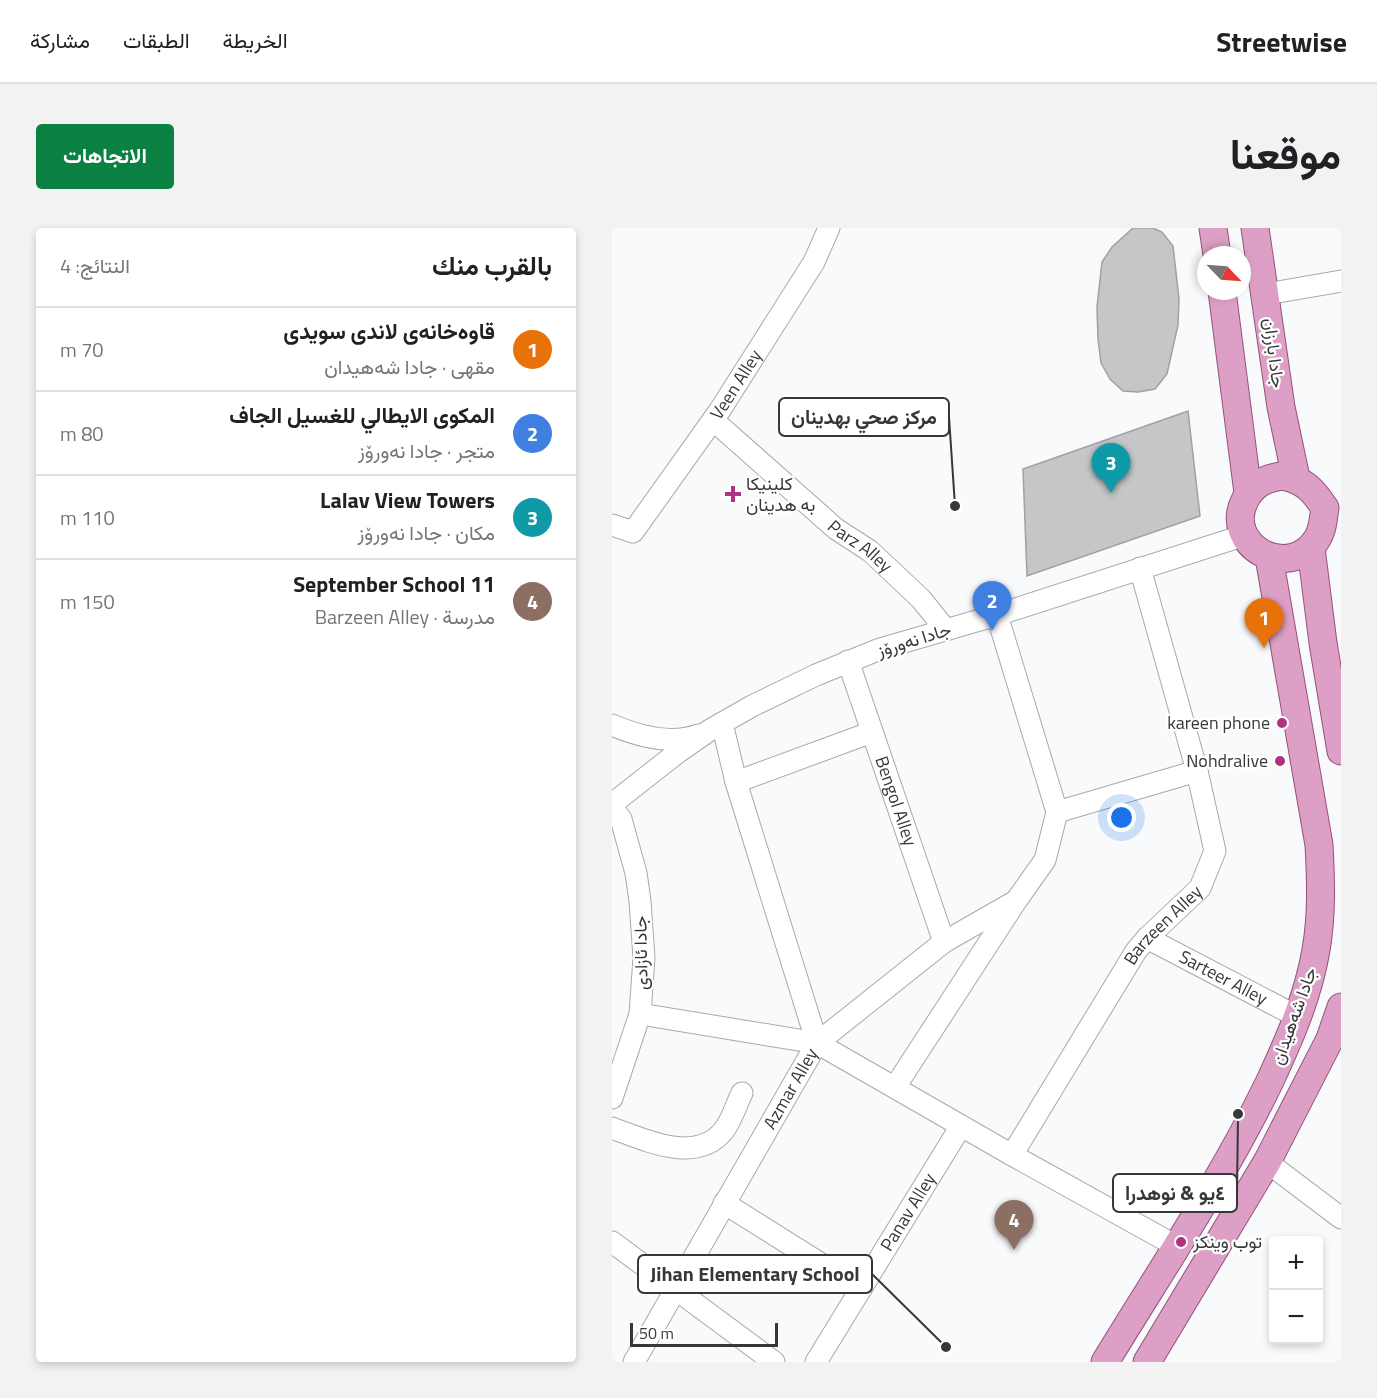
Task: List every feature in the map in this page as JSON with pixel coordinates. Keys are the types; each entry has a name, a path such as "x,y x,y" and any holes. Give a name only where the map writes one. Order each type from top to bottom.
{"main road":[{"path":"1213,228 1216,246"},
{"name":"جادا بارزان","path":"1255,228 1281,407 1296,478"},
{"path":"1223,300 1248,493"},
{"path":"1282,476 1296,478 1333,506 1311,548 1291,558 1269,557 1250,545 1245,535 1241,525 1243,503 1248,493 1269,478 1282,476"},
{"path":"1311,548 1332,650 1341,751"},
{"name":"جادا شەهیدان","path":"1109,1356 1204,1203 1240,1139 1298,1017 1309,984 1316,950 1321,915 1319,845 1269,557"},
{"name":"جادا شەهیدان","path":"1147,1362 1267,1162 1329,1039 1341,1007"},
{"path":"1154,1281 1157,1288 1168,1299 1182,1304"},
{"path":"1109,1356 1127,1353 1137,1362"}],"street":[{"name":"Veen Alley","path":"612,525 633,532 713,420 814,262 829,228"},
{"path":"1266,294 1341,281"},
{"name":"Parz Alley","path":"713,420 836,529 870,552 921,599 946,630"},
{"name":"جادا نەورۆز","path":"612,806 716,727 784,689 848,661 1245,535"},
{"name":"Barzeen Alley","path":"1012,1155 1136,951 1200,888 1215,851 1197,771 1140,568"},
{"path":"895,1087 1045,860 1057,812 997,615"},
{"name":"Bengol Alley","path":"848,661 944,942"},
{"path":"612,725 629,732 673,739 695,737 716,727"},
{"name":"Azmar Alley","path":"634,1362 818,1043 736,782 716,727"},
{"path":"736,782 872,732"},
{"path":"1057,812 1197,771"},
{"name":"جادا ئازادی","path":"612,806 621,819 627,837 640,901 644,958 640,1014 612,1098"},
{"path":"818,1043 944,942 1016,902"},
{"name":"Sarteer Alley","path":"1147,938 1298,1017"},
{"path":"640,1014 818,1043 1176,1246"},
{"path":"612,1128 662,1146 690,1147 712,1143 725,1129 742,1093"},
{"name":"Panav Alley","path":"816,1362 961,1126"},
{"path":"1267,1162 1341,1218"},
{"path":"724,1203 861,1288"},
{"path":"612,1242 774,1362"}],"building":[{"path":"1133,228 1153,228 1162,232 1173,246 1179,299 1178,325 1167,374 1155,389 1138,392 1123,391 1110,379 1101,363 1097,307 1102,262 1112,247"},
{"path":"1188,411 1200,516 1027,576 1023,469"}],"place":[{"name":"Lalav View Towers","path":"1111,493"},
{"name":"كلينيكا به هدينان","path":"733,494"},
{"name":"مركز صحي بهدينان","path":"955,506"},
{"name":"المكوى الايطالي للغسيل الجاف","path":"992,631"},
{"name":"قاوەخانەی لاندی سویدی","path":"1264,648"},
{"name":"kareen phone","path":"1282,723"},
{"name":"Nohdralive","path":"1280,761"},
{"name":"٤يو & نوهدرا","path":"1238,1114"},
{"name":"توب وينكز","path":"1181,1242"},
{"name":"11 September School","path":"1014,1250"},
{"name":"Jihan Elementary School","path":"946,1347"}]}
